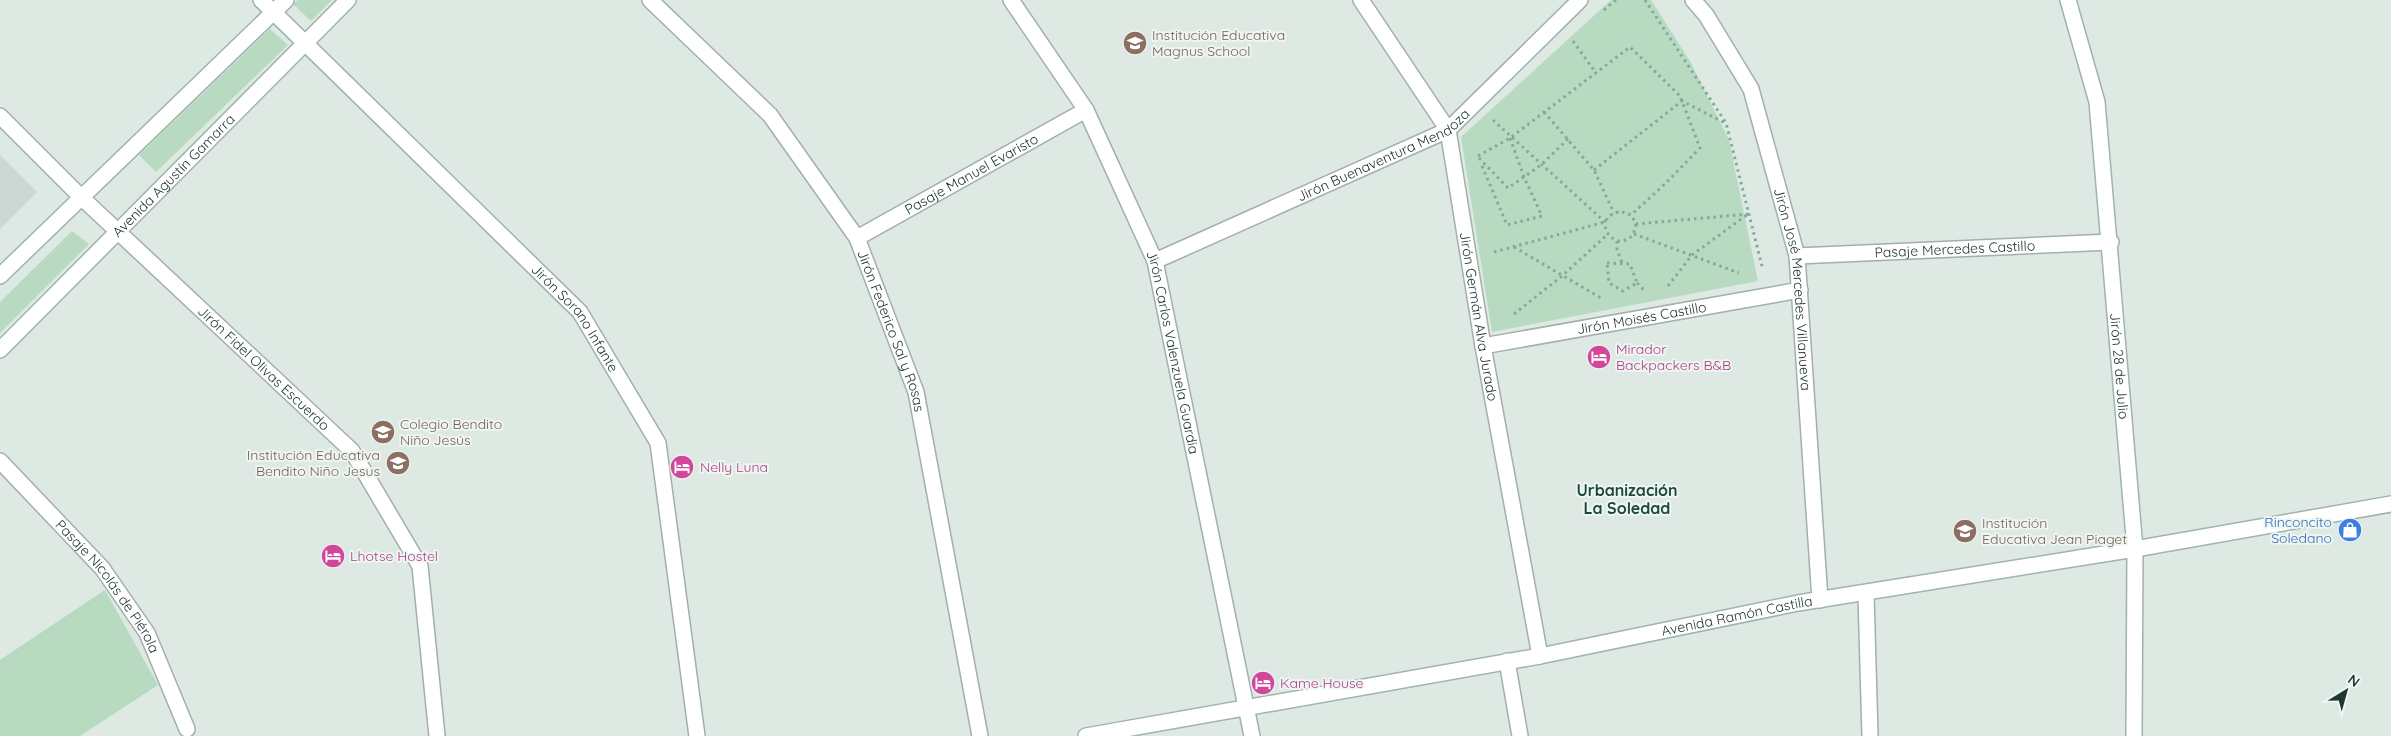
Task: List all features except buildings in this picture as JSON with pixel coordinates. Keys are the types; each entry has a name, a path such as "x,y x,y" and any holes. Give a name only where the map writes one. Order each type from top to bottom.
{"street":[{"name":"Jirón Sorano Infante","path":"261,0 580,312 658,443 698,736"},
{"path":"0,276 286,0"},
{"name":"Avenida Agustín Gamarra","path":"0,350 117,230 348,0"},
{"name":"Jirón Federico Sal y Rosas","path":"650,0 770,115 857,238 916,392 980,736"},
{"name":"Jirón Carlos Valenzuela Guardia","path":"1011,0 1086,110 1155,261 1248,708 1252,736"},
{"name":"Jirón Germán Alva Jurado","path":"1361,0 1448,130 1483,346 1540,656"},
{"name":"Jirón Buenaventura Mendoza","path":"1155,261 1448,130 1580,0"},
{"name":"Jirón José Mercedes Villanueva","path":"1693,0 1706,15 1751,88 1797,256 1820,600"},
{"name":"Jirón 28 de Julio","path":"2068,0 2098,102 2111,242 2135,549 2134,736"},
{"name":"Pasaje Manuel Evaristo","path":"857,238 1086,110"},
{"name":"Jirón Fidel Olivas Escuerdo","path":"0,116 81,196 352,451 420,566 437,736"},
{"name":"Pasaje Mercedes Castillo","path":"1797,256 2111,242"},
{"name":"Jirón Moisés Castillo","path":"1483,346 1800,290"},
{"name":"Pasaje Nicolás de Piérola","path":"0,461 102,568 147,633 187,729"},
{"name":"Avenida Ramón Castilla","path":"1086,736 1540,656 1820,600 2135,549 2391,504"},
{"path":"1866,594 1870,736"},
{"path":"1506,661 1520,736"}],"path":[{"path":"1645,0 1726,124 1764,275"},
{"path":"1571,39 1596,73"},
{"path":"1477,157 1510,138 1630,47 1680,96 1700,148 1631,215"},
{"path":"1682,101 1726,124"},
{"path":"1594,170 1682,101"},
{"path":"1544,112 1594,170 1614,213"},
{"path":"1487,114 1510,138 1605,222 1608,234 1616,241 1626,241 1634,234 1636,224 1631,215 1620,211 1614,213 1605,222 1488,254"},
{"path":"1477,157 1507,226 1542,216 1524,177 1510,138"},
{"path":"1472,151 1508,188 1542,165 1568,139"},
{"path":"1636,224 1749,214"},
{"path":"1668,286 1692,256 1749,214"},
{"path":"1508,319 1562,276 1608,234"},
{"path":"1634,234 1747,276"},
{"path":"1616,241 1616,250 1622,263"},
{"path":"1513,247 1603,300"},
{"path":"1607,263 1622,263 1630,264 1637,284 1623,291 1609,284 1607,263"}],"shaded area":[{"path":"0,155 37,192 0,229"}],"green space":[{"path":"298,0 332,0 311,21 293,4"},
{"path":"1611,0 1651,0 1690,61 1729,140 1758,281 1492,332 1461,137"},
{"path":"270,29 288,45 156,172 139,155"},
{"path":"72,231 89,244 0,333 0,302"},
{"path":"105,590 158,685 80,736 0,736 0,660"}],"place":[{"name":"Institución Educativa Magnus School","path":"1135,43"},
{"name":"Mirador Backpackers B&B","path":"1599,357"},
{"name":"Colegio Bendito Niño Jesús","path":"383,432"},
{"name":"Institución Educativa Bendito Niño Jesus","path":"398,463"},
{"name":"Nelly Luna","path":"682,467"},
{"name":"Rinconcito Soledano","path":"2350,530"},
{"name":"Institución Educativa Jean Piaget","path":"1965,531"},
{"name":"Lhotse Hostel","path":"333,556"},
{"name":"Kame House","path":"1263,683"}],"district":[{"name":"Urbanización La Soledad","path":"1627,499"}]}
